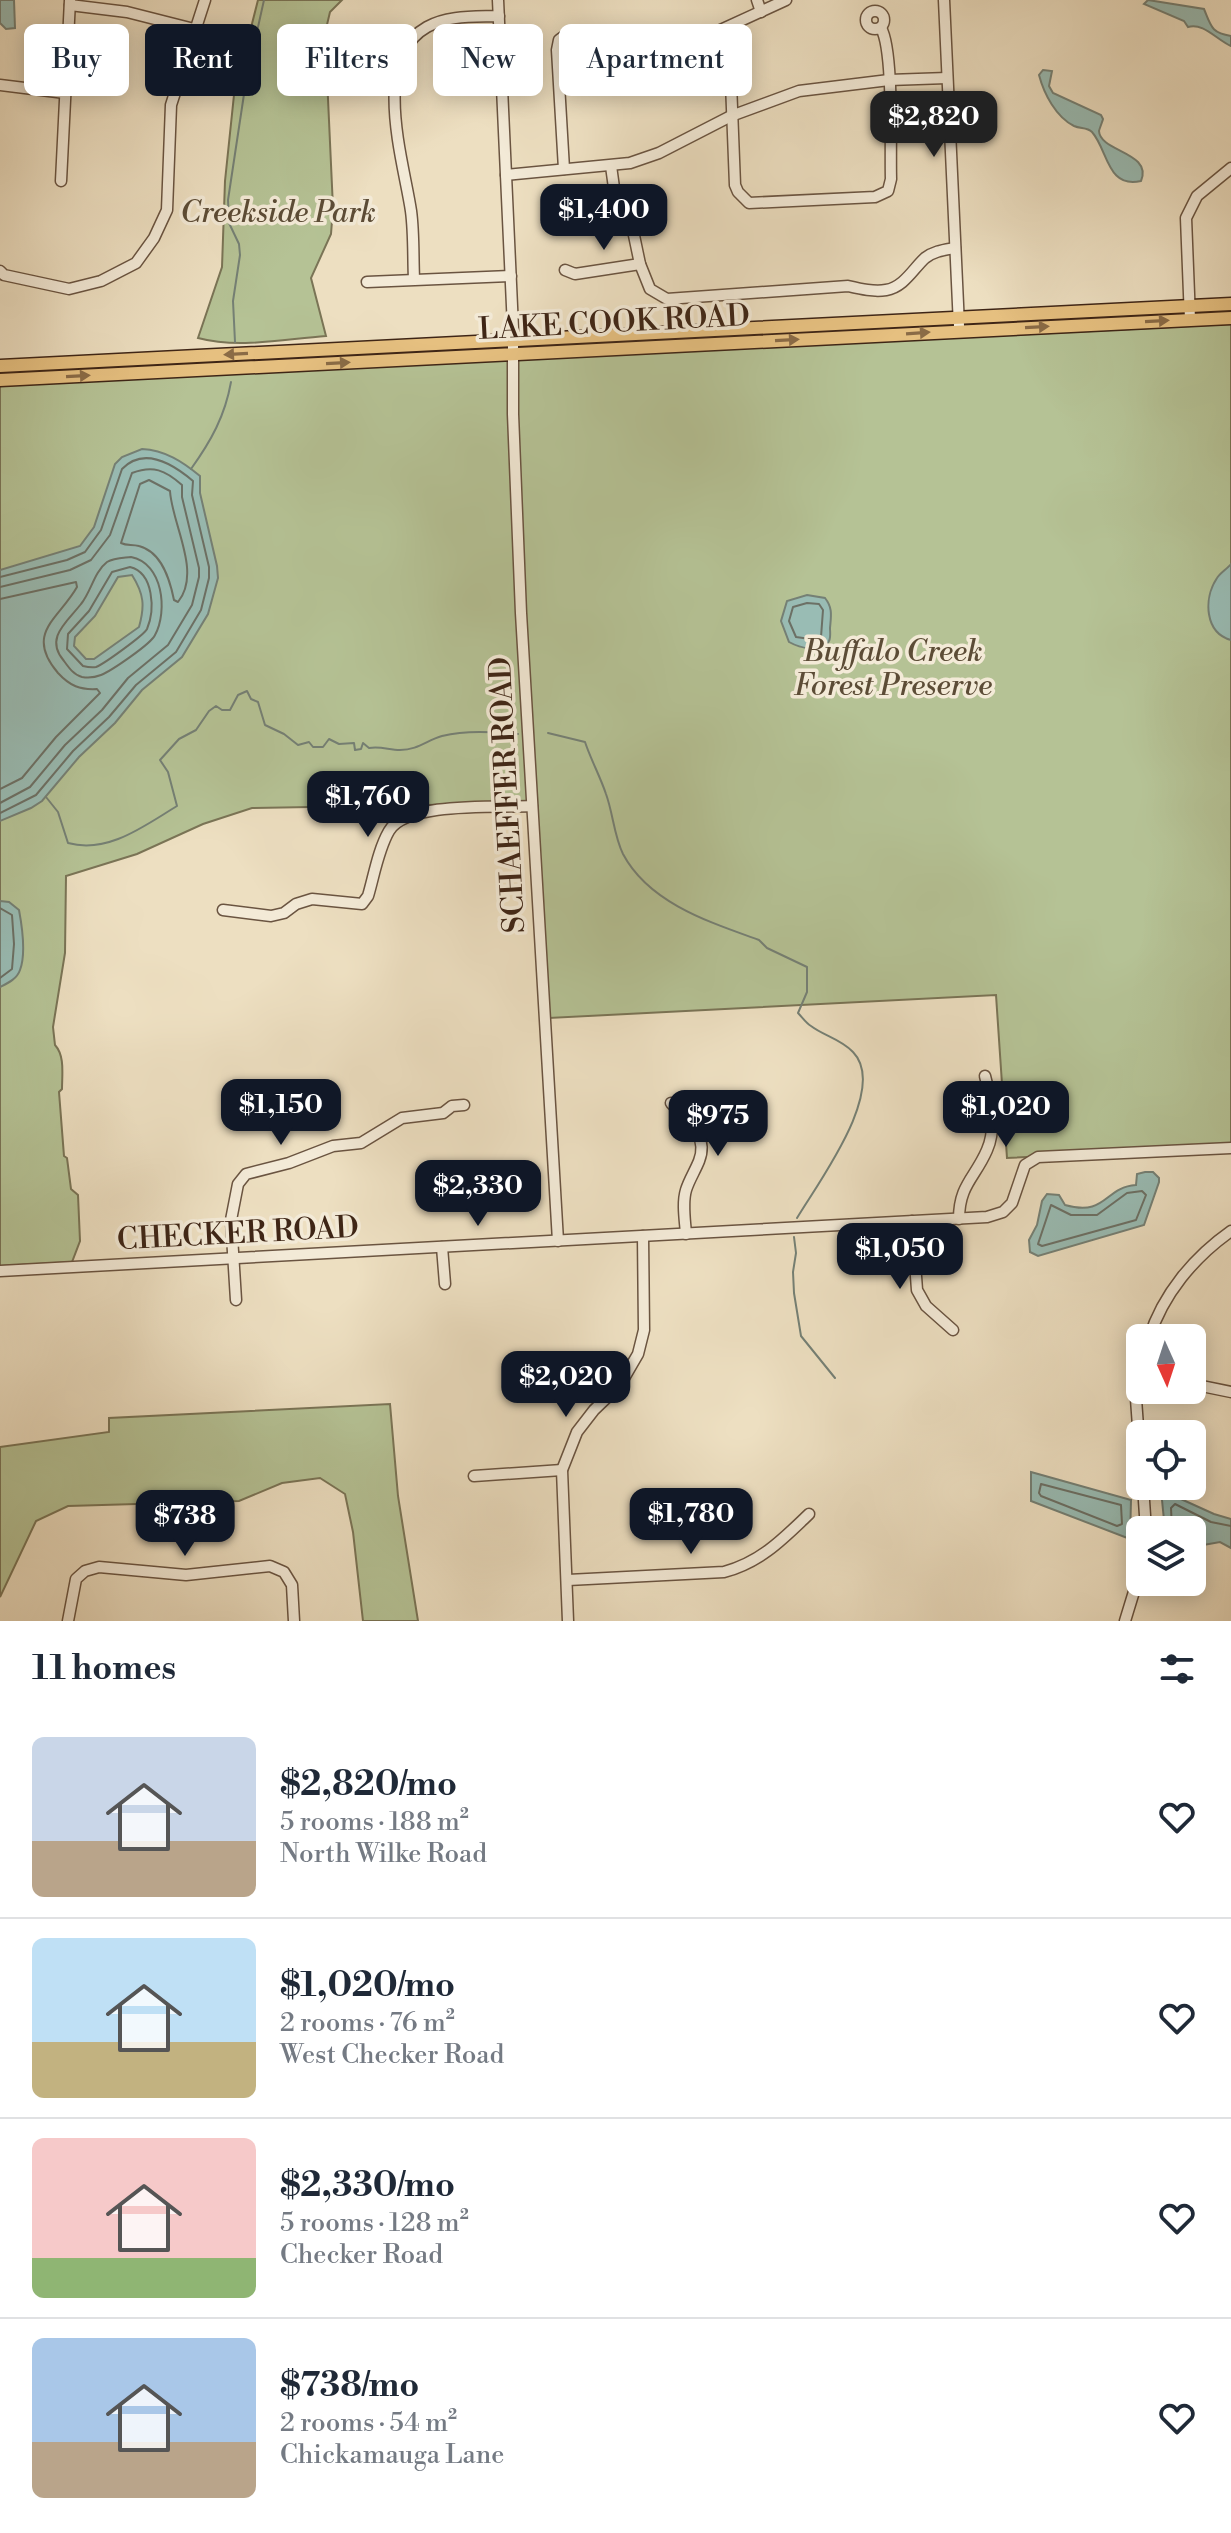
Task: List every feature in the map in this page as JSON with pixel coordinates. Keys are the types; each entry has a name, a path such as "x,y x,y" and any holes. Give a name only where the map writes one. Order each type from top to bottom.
{"main road":[{"name":"LAKE COOK ROAD","path":"0,366 514,346 1190,313 1231,304"},
{"name":"LAKE COOK ROAD","path":"1190,313 1231,318"},
{"name":"LAKE COOK ROAD","path":"0,380 514,346"}],"street":[{"path":"196,24 205,0"},
{"name":"SCHAEFFER ROAD","path":"498,0 514,346 521,613 558,1241"},
{"path":"757,0 761,12"},
{"path":"734,24 786,0"},
{"path":"944,0 959,324"},
{"path":"69,24 70,3 127,12 174,24"},
{"path":"414,279 411,213 396,129 398,66 411,40 427,27 450,18 499,16"},
{"path":"731,96 735,185 749,203 875,197 888,191 891,179 889,80 885,35 881,28"},
{"path":"559,40 559,84"},
{"path":"506,175 611,166 659,153 731,116 799,91 889,80 947,78"},
{"path":"0,85 24,88"},
{"path":"61,181 65,96"},
{"path":"0,271 4,275 69,289 101,281 136,263 154,238 167,210 174,96"},
{"path":"560,96 564,169"},
{"path":"611,166 615,195 631,221 640,264 650,289 667,299 848,286 872,291 890,289 901,283 926,257 937,251 955,248"},
{"path":"1190,313 1186,218 1197,196 1231,168"},
{"path":"565,270 575,274 640,264"},
{"path":"367,282 511,276"},
{"path":"223,910 271,916 312,899 362,904 368,896 390,828 402,819 425,810 532,806"},
{"path":"959,1219 961,1191 985,1155 991,1138 990,1093 985,1076"},
{"path":"671,1103 693,1126 703,1145 684,1194 686,1234"},
{"path":"236,1300 231,1220 238,1184 246,1174 289,1163 333,1146 361,1143 402,1118 443,1113 452,1106 464,1105"},
{"name":"CHECKER ROAD","path":"0,1271 987,1217 1003,1212 1012,1203 1025,1165 1038,1157 1231,1148"},
{"path":"912,1221 917,1290 926,1306 953,1330"},
{"path":"1154,1324 1178,1282 1206,1251 1231,1231"},
{"path":"568,1621 562,1470 577,1432 620,1385 638,1354 644,1330 643,1236"},
{"path":"442,1247 445,1284"},
{"path":"1206,1387 1231,1392"},
{"path":"474,1476 562,1470"},
{"path":"568,1580 724,1572 771,1550 809,1514"},
{"path":"68,1621 76,1579 91,1568 186,1575 262,1566 277,1569 289,1578 294,1592 294,1621"},
{"path":"1125,1621 1133,1596"}],"green space":[{"name":"Creekside Park","path":"258,0 342,0 330,12 327,24 277,24 277,96 328,96 333,208 331,234 311,278 326,336 229,343 198,338 222,267 225,181 234,96 261,96 261,24 252,24"},
{"name":"Buffalo Creek Forest Preserve","path":"1231,324 1231,1147 1007,1158 996,995 549,1018 536,803 252,808 203,824 137,854 66,876 65,953 53,1027 62,1066 62,1089 59,1092 64,1156 67,1158 71,1189 78,1195 80,1241 72,1262 0,1266 0,385"},
{"path":"390,1404 398,1496 418,1621 363,1621 353,1532 345,1494 320,1478 282,1483 239,1501 68,1506 36,1521 0,1597 0,1447 109,1432 109,1418"}],"water":[{"path":"0,0 14,0 15,28 6,29 0,23"},
{"path":"1148,0 1204,9 1213,28 1231,36 1231,46 1205,29 1188,27 1184,21 1144,4"},
{"path":"1043,70 1052,71 1049,86 1053,93 1101,115 1103,119 1099,131 1102,138 1140,164 1143,171 1141,181 1121,179 1110,166 1092,132 1074,126 1056,111 1041,82 1039,75"},
{"path":"142,449 158,452 200,476 200,493 218,578 208,614 182,657 142,690 42,801 0,821 0,570 80,546 94,527 115,464 122,457","holes":["132,575 142,600 139,627 94,659 86,659 74,646 75,637 95,616 118,577"]},
{"path":"1231,564 1231,640 1222,636 1211,623 1208,605 1217,578"},
{"path":"807,595 825,598 830,609 830,638 822,648 804,648 789,642 781,621 787,601"},
{"path":"0,901 9,902 19,910 23,948 19,973 0,987"},
{"path":"1153,1172 1159,1182 1144,1225 1038,1256 1030,1252 1029,1240 1047,1194 1059,1195 1065,1205 1089,1207 1125,1187 1136,1185 1137,1174"},
{"path":"1031,1472 1131,1500 1131,1516 1126,1516 1126,1537 1031,1501"},
{"path":"1162,1500 1183,1500 1231,1519 1231,1548 1220,1542 1206,1544 1206,1516 1164,1516"}],"waterway":[{"path":"235,342 233,301 240,255 239,244 229,223 228,200 246,81 264,0"},
{"path":"191,469 216,428 231,382"},
{"path":"46,797 58,812 68,843 97,845 139,829 177,806 168,772 160,760 179,739 196,730 209,711 216,706 230,710 238,695 247,691 251,699 258,702 265,725 298,745 309,742 313,747 323,747 329,739 339,744 354,743 355,750 361,749 363,743 369,748 400,750 451,734 518,734"},
{"path":"548,733 585,742 606,794 623,854 648,886 682,909 759,940 767,948 807,967 807,992 798,1013 809,1025 853,1052 862,1068 862,1089 846,1136 797,1218"},
{"path":"794,1237 794,1293 801,1336 835,1378"}]}
